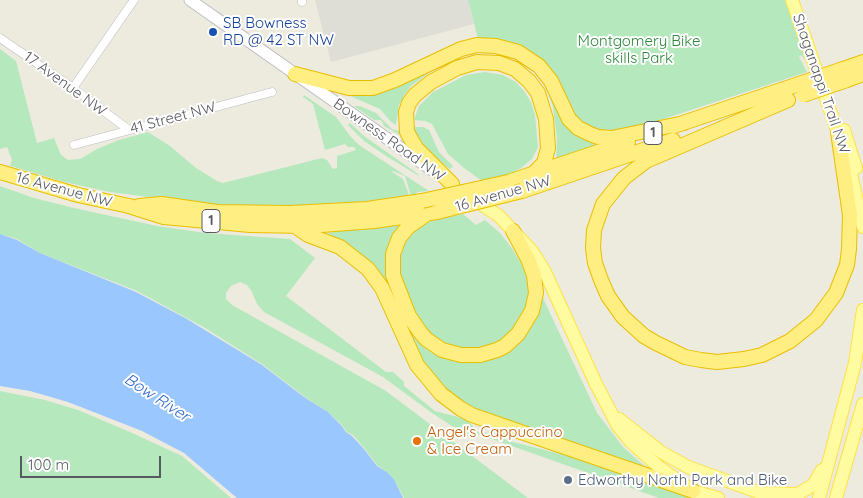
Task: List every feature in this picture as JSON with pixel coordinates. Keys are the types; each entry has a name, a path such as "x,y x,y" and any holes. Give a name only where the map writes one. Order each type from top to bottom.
{"highway":[{"path":"295,74 347,88 370,88 389,83 461,49 477,45 496,46 518,52 539,66 551,81 569,119 590,134 603,138 616,138 684,123"},
{"path":"452,184 419,153 413,144 407,132 406,112 415,95 431,82 458,68 480,62 499,64 518,71 534,86 540,97 546,118 548,148 544,163 533,174"},
{"name":"16 Avenue NW","path":"129,206 162,204 217,212 290,214 354,210 428,209 684,123 801,89 844,74 863,62"},
{"name":"16 Avenue NW","path":"844,74 863,74"},
{"name":"16 Avenue NW","path":"0,172 78,196 129,206 164,217 295,226 345,223 522,191 788,100 801,89"},
{"path":"788,100 646,161 624,178 603,204 594,230 593,248 595,263 601,280 608,296 624,317 644,336 656,344 701,360 717,362 744,359 762,354 790,341 816,320 836,294 847,265 849,249 850,215 838,132"},
{"path":"428,209 399,238 393,254 393,275 410,316 420,332 442,350 461,355 480,355 505,346 518,334 532,312 536,293 534,275 528,259 513,232"},
{"path":"295,226 308,234 340,247 368,269 382,288 417,365 441,394 461,409 472,415 693,490"}],"main road":[{"name":"Shaganappi Trail NW","path":"792,0 847,159 863,228"},
{"name":"Shaganappi Trail NW","path":"799,0 844,128 863,189"},
{"name":"Bowness Road NW","path":"452,184 499,216 532,251 545,272 596,384 618,426 631,442 660,468 693,490 718,498"},
{"path":"819,498 855,363 863,310"},
{"path":"836,498 863,404"},
{"name":"Bowness Road NW","path":"613,414 661,452 688,468 775,498"},
{"path":"762,493 798,494 804,491 814,484 831,455"},
{"path":"843,498 844,473"}],"street":[{"path":"72,88 134,0"},
{"name":"Bowness Road NW","path":"190,0 452,184"},
{"name":"17 Avenue NW","path":"0,38 129,130"},
{"name":"41 Street NW","path":"74,145 272,92"}],"shaded area":[{"path":"315,0 468,0 474,24 331,62"}],"green space":[{"name":"Montgomery Bike skills Park","path":"468,0 785,0 806,61 801,55 799,57 807,72 630,130 602,133 582,123 577,118 558,78 539,58 527,49 513,43 478,39"},
{"path":"0,49 16,61 37,143 54,138 61,155 68,160 80,159 97,149 119,140 148,132 170,146 196,168 223,183 322,158 327,160 333,169 337,168 337,156 356,150 354,147 348,147 345,144 325,150 313,104 303,97 304,95 336,117 359,145 429,191 417,192 416,195 411,196 405,176 393,171 403,179 408,197 317,206 232,206 110,192 64,182 10,166 12,160 7,147 0,149"},
{"path":"434,69 411,86 405,94 399,105 396,125 380,109 350,96 387,91"},
{"path":"485,72 503,75 516,82 524,91 531,102 535,115 538,147 532,159 521,168 512,173 482,181 448,154 432,124 414,120 419,106 433,92 466,75"},
{"path":"551,93 572,131 595,146 556,160 557,139 553,107 549,95"},
{"path":"354,106 360,106 376,113 392,129 399,131 400,135 384,126 381,120 374,120"},
{"path":"350,123 364,136 419,176 364,141 348,125"},
{"path":"415,127 423,127 429,130 439,152 453,166 450,169 427,153 415,137"},
{"path":"0,186 34,198 157,226 206,233 290,239 315,258 286,296 386,372 393,372 404,382 404,386 435,411 466,419 478,432 585,460 701,498 659,498 475,433 472,439 432,413 383,377 264,312 257,304 247,285 240,282 231,286 226,293 226,299 232,305 386,391 528,498 404,498 394,479 377,465 353,435 347,432 328,412 262,364 205,328 137,291 40,253 17,239 0,234"},
{"path":"463,214 476,225 485,220 500,233 521,263 529,289 523,317 516,328 505,338 493,345 463,350 436,340 418,320 399,273 398,259 404,242 420,225"},
{"path":"397,224 399,226 393,235 386,253 385,266 396,305 366,259 349,245 327,233"},
{"path":"542,296 597,413 623,447 648,469 469,406 442,386 426,368 414,346 406,325 415,339 428,350 441,357 458,362 490,360 503,355 519,343 529,331 535,320 540,297"},
{"path":"0,391 45,400 78,410 182,456 231,498 0,498"}],"water":[{"name":"Bow River","path":"0,234 17,240 40,253 136,292 187,319 262,365 304,397 328,412 364,449 377,466 394,479 403,498 237,498 184,453 142,431 68,402 30,391 0,386"}],"place":[{"name":"SB Bowness RD @ 42 ST NW","path":"213,32"},
{"name":"Angel's Cappuccino & Ice Cream","path":"417,441"},
{"name":"Edworthy North Park and Bike","path":"568,480"}]}
